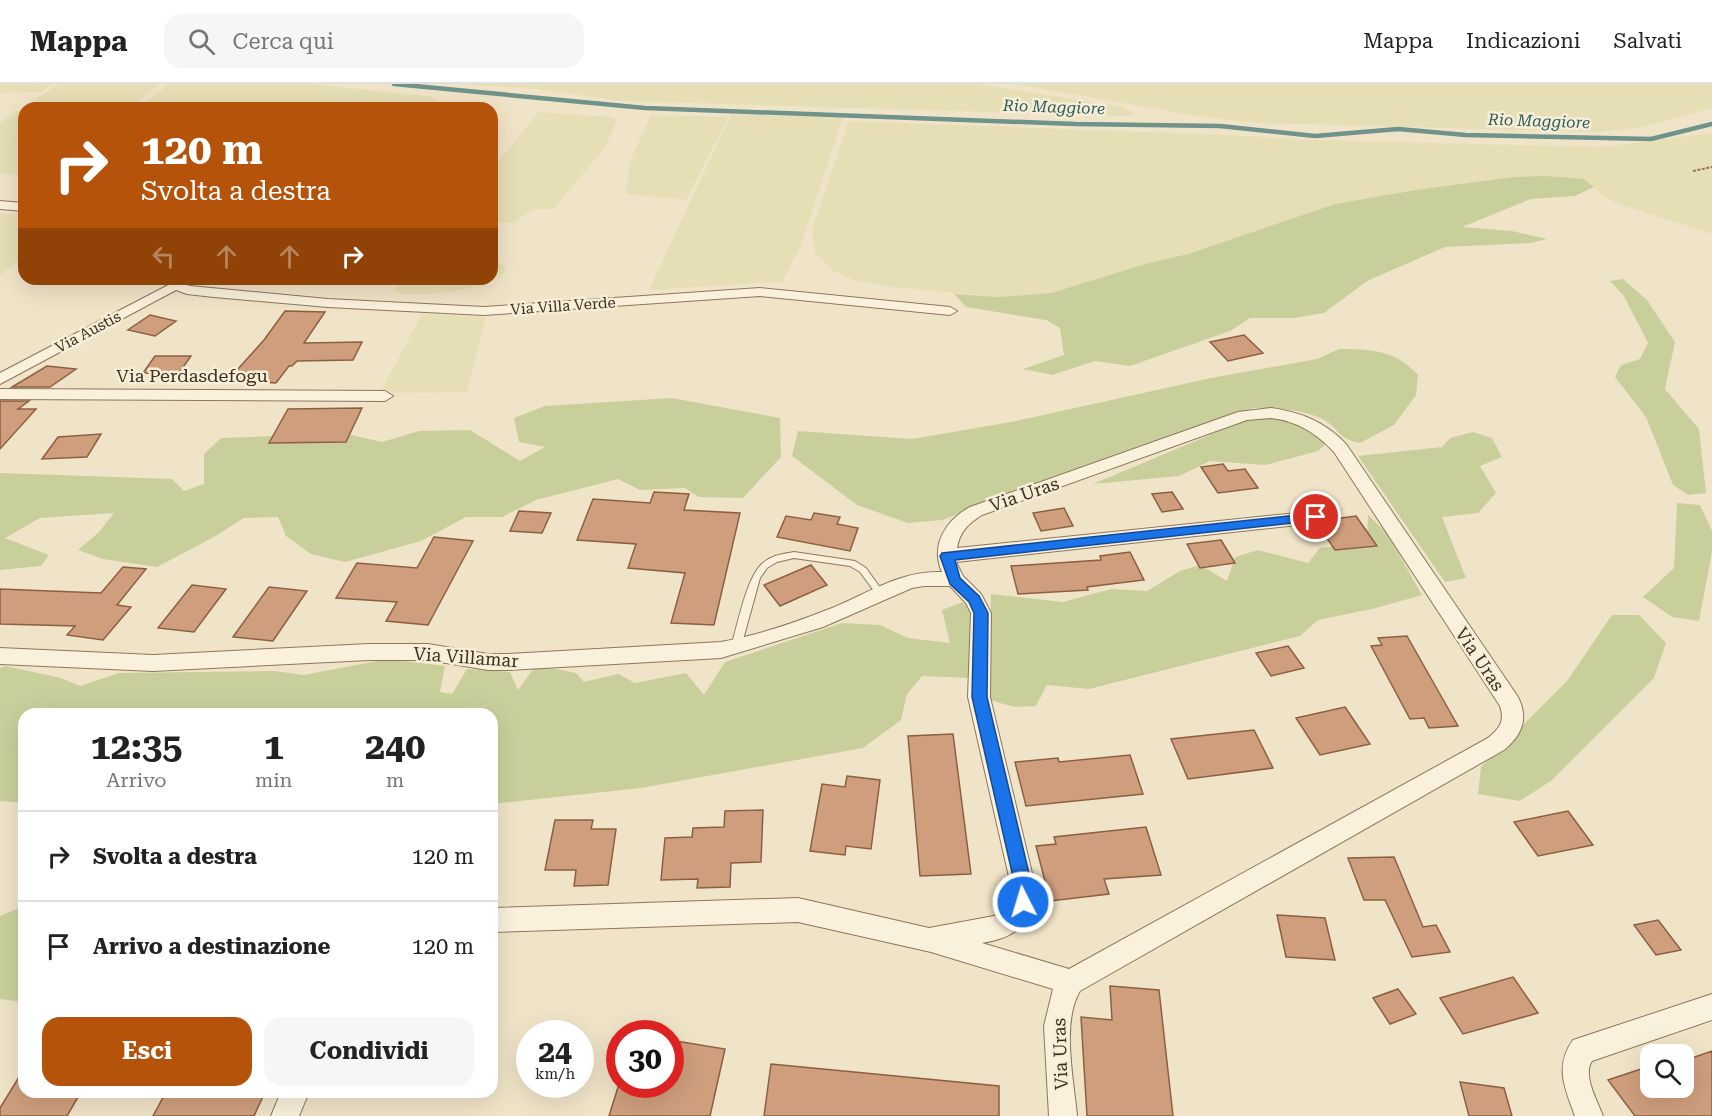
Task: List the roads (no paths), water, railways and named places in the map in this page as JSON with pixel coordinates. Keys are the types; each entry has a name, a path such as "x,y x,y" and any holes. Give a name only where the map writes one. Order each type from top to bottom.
{"street":[{"path":"0,205 18,206"},
{"name":"Via Austis","path":"0,380 169,285"},
{"name":"Via Villa Verde","path":"179,285 187,290 214,293 464,311 527,310 751,292 950,311"},
{"name":"Via Perdasdefogu","path":"0,394 385,396"},
{"name":"Via Uras","path":"947,556 949,540 954,528 962,519 976,511 1244,416 1266,413 1294,417 1320,428 1340,448 1512,709 1515,720 1513,729 1496,744 1071,982 1061,996 1058,1010 1063,1116"},
{"path":"929,940 1003,926 1016,917 1024,895 979,697 981,613 974,599 954,580 947,556 1316,517"},
{"name":"Via Villamar","path":"0,656 153,663 393,652 445,654 482,661 506,662 736,647 841,612 880,593 916,580 936,578 954,580"},
{"path":"498,920 798,910 881,931 929,940 1071,982"},
{"path":"1589,1116 1575,1071 1576,1058 1583,1050 1712,1007"},
{"path":"285,1116 292,1098"}],"lane":[{"path":"736,647 756,578 764,566 775,559 794,555 852,563 863,570 880,593"}],"waterway":[{"name":"Rio Maggiore","path":"394,84 645,108 1075,124 1220,126 1315,136 1398,129 1466,135 1651,139 1712,124"}]}
